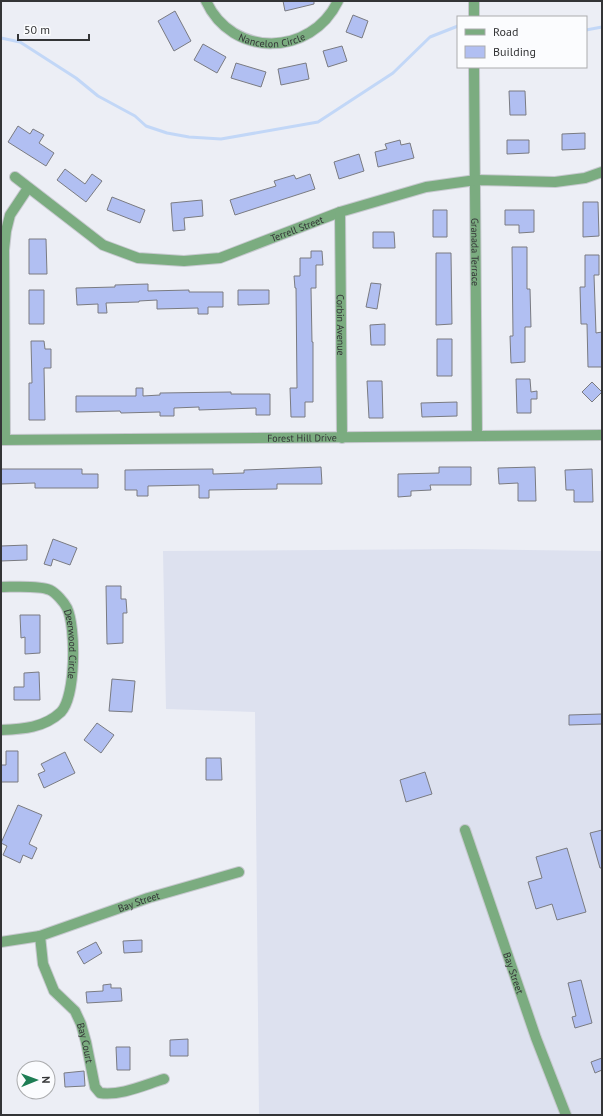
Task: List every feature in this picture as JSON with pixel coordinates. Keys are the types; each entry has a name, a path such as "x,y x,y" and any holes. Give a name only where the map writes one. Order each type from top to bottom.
{"street":[{"name":"Nancelon Circle","path":"206,1 215,17 235,34 250,41 267,44 288,42 307,35 322,24 338,1"},
{"path":"474,1 474,16"},
{"name":"Granada Terrace","path":"474,68 477,436"},
{"name":"Terrell Street","path":"15,177 103,245 138,258 184,261 220,258 340,212 426,187 476,180 555,182 585,178 602,172"},
{"path":"3,440 4,250 6,231 10,215 28,188"},
{"name":"Corbin Avenue","path":"340,212 342,438"},
{"name":"Forest Hill Drive","path":"3,440 602,435"},
{"name":"Deerwood Circle","path":"1,587 50,590 59,598 67,607 72,623 73,654 72,678 68,698 62,711 51,720 34,728 1,730"},
{"name":"Bay Street","path":"465,830 536,1038 566,1115"},
{"name":"Bay Street","path":"1,942 40,936 148,898 239,872"},
{"name":"Bay Court","path":"40,936 46,971 54,991 75,1011 81,1024 95,1087 100,1093 117,1093 164,1079"}],"shaded area":[{"path":"465,549 602,551 602,1115 259,1115 255,712 166,709 163,551"}],"building":[{"path":"283,1 314,1 314,4 285,11"},
{"path":"175,11 191,41 174,51 158,21"},
{"path":"353,15 368,21 362,38 346,32"},
{"path":"203,44 226,57 217,73 194,60"},
{"path":"342,46 347,61 328,67 323,51"},
{"path":"236,63 266,72 261,87 231,78"},
{"path":"306,63 309,79 281,85 278,69"},
{"path":"509,91 525,91 526,115 510,115"},
{"path":"18,126 30,134 33,129 44,135 39,143 54,153 46,166 8,142"},
{"path":"585,133 585,149 562,150 562,134"},
{"path":"400,140 401,145 410,143 414,158 378,167 375,152 387,149 385,144"},
{"path":"507,140 529,140 529,153 507,154"},
{"path":"359,154 364,171 339,179 334,162"},
{"path":"65,169 85,184 92,174 102,181 86,202 57,180"},
{"path":"310,174 315,189 235,215 230,200 276,186 274,181 294,175 296,179"},
{"path":"112,197 145,210 140,223 107,210"},
{"path":"202,200 203,216 184,218 185,230 173,231 171,203"},
{"path":"583,202 598,202 599,236 583,237"},
{"path":"433,210 447,210 447,237 433,237"},
{"path":"505,210 534,210 534,232 519,233 519,225 505,225"},
{"path":"373,232 394,232 395,248 373,248"},
{"path":"29,239 46,239 47,274 29,274"},
{"path":"512,247 527,247 527,289 530,289 531,327 525,327 525,362 511,363 510,336 513,336"},
{"path":"311,251 322,251 323,265 316,265 316,288 311,288 313,402 305,402 305,417 291,417 290,388 297,388 296,288 294,276 300,276 300,258 311,258"},
{"path":"436,253 451,253 452,324 436,325"},
{"path":"585,255 599,255 599,275 594,275 596,333 602,332 602,367 588,367 587,324 581,324 580,287 585,287"},
{"path":"371,283 381,284 377,309 366,307"},
{"path":"148,284 148,291 189,290 189,292 223,292 223,307 208,307 208,314 198,314 198,308 157,309 157,300 106,303 107,313 98,313 98,304 77,305 76,288"},
{"path":"29,290 44,290 44,324 29,324"},
{"path":"238,290 269,290 269,304 238,305"},
{"path":"385,324 385,345 371,345 370,325"},
{"path":"437,339 452,339 452,376 437,376"},
{"path":"31,341 44,341 45,349 51,349 51,368 44,368 45,420 29,420 29,383 32,383"},
{"path":"516,379 530,379 531,392 537,391 537,399 531,399 531,413 517,413"},
{"path":"367,381 382,381 383,418 369,418"},
{"path":"592,382 602,392 592,402 582,392"},
{"path":"136,388 143,388 143,396 160,395 160,393 231,392 231,394 270,394 270,415 256,415 256,408 199,410 199,407 174,408 174,416 160,416 160,412 76,412 76,396 136,396"},
{"path":"457,402 457,416 422,417 421,403"},
{"path":"321,467 322,484 277,484 277,489 209,490 209,498 199,498 199,485 148,486 148,496 137,496 137,490 125,490 125,470 213,469 213,474 244,473 244,470"},
{"path":"439,467 471,467 471,485 430,485 431,490 411,491 411,496 398,497 398,474 439,473"},
{"path":"535,467 536,501 518,501 518,483 499,484 498,468"},
{"path":"1,469 82,469 82,474 98,474 98,488 35,488 35,483 1,484"},
{"path":"592,469 593,502 574,502 574,490 566,490 565,470"},
{"path":"53,539 77,548 70,565 53,559 51,566 44,564"},
{"path":"27,545 27,560 1,561 1,546"},
{"path":"106,586 121,586 121,599 126,599 127,613 123,613 123,643 107,644"},
{"path":"20,615 40,615 40,653 25,654 25,637 21,638"},
{"path":"39,672 40,700 14,700 14,687 24,687 24,673"},
{"path":"112,679 135,681 132,712 109,711"},
{"path":"602,714 602,724 569,725 569,715"},
{"path":"97,723 114,735 101,753 84,740"},
{"path":"6,751 18,751 18,782 1,782 1,765 6,765"},
{"path":"65,752 75,773 44,788 38,774 45,771 41,764"},
{"path":"206,758 221,758 222,780 206,780"},
{"path":"425,772 432,794 406,802 400,780"},
{"path":"18,805 42,815 29,844 37,848 32,859 23,855 20,863 3,855 7,846 1,843"},
{"path":"602,830 602,868 600,868 590,833"},
{"path":"567,848 586,912 557,920 552,904 536,909 528,882 542,878 536,857"},
{"path":"142,940 142,952 124,953 123,941"},
{"path":"96,942 102,953 84,964 77,952"},
{"path":"581,980 592,1023 575,1028 572,1017 576,1016 568,983"},
{"path":"111,984 111,988 121,988 122,1001 87,1003 86,992 103,991 103,985"},
{"path":"188,1039 188,1056 170,1056 170,1040"},
{"path":"116,1047 130,1047 130,1070 117,1070"},
{"path":"602,1058 602,1070 595,1073 591,1062"},
{"path":"84,1071 85,1086 65,1087 64,1073"}],"waterway":[{"path":"1,38 20,42 76,78 98,96 135,116 146,126 167,133 189,137 221,139 318,122 393,73 430,37 457,26"},
{"path":"587,30 602,27"}]}
